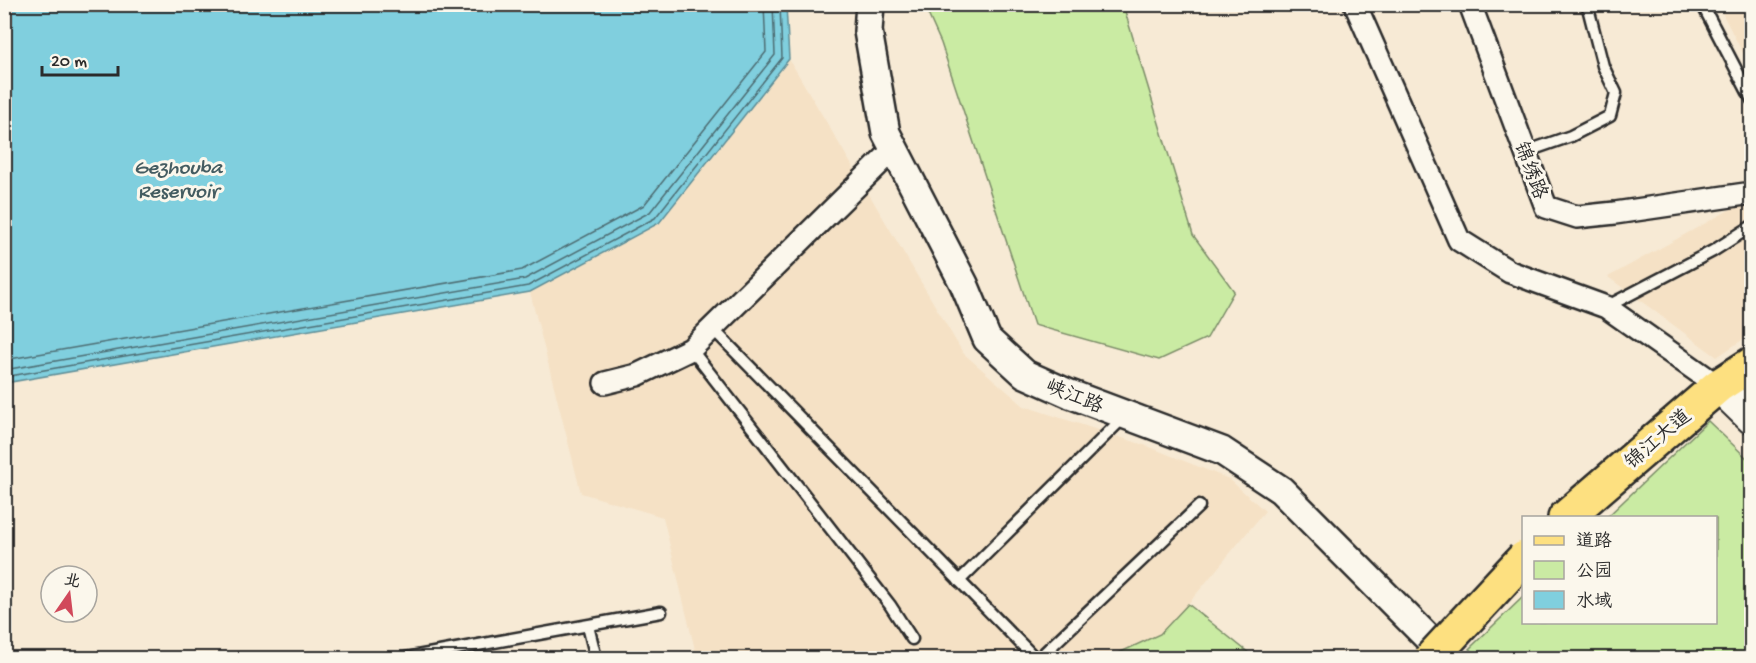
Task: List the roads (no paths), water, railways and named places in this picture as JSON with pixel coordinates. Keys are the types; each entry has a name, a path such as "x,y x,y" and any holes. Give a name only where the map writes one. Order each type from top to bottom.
{"main road":[{"name":"锦江大道","path":"1567,516 1718,386 1752,364"},
{"path":"1718,386 1752,419"},
{"path":"1431,658 1522,560"}],"street":[{"name":"峡江路","path":"870,4 868,31 886,133 964,284 987,339 1025,374 1070,394 1222,451 1281,490 1448,658"},
{"path":"1355,4 1459,240 1510,272 1606,307 1718,386"},
{"name":"锦绣路","path":"1470,4 1546,207 1577,217 1752,193"},
{"path":"605,383 637,375 691,349 894,149"}],"lane":[{"path":"1525,152 1571,135 1610,116 1616,93 1603,66 1587,4"},
{"path":"1702,4 1752,99"},
{"path":"1606,307 1713,250 1752,226"},
{"path":"712,328 1037,658 1199,506"},
{"path":"691,349 890,605 912,639"},
{"path":"959,581 1126,415"},
{"path":"406,658 661,612"},
{"path":"588,626 596,658"}],"water":[{"name":"Gezhouba Reservoir","path":"5,4 786,5 789,59 659,223 530,292 5,383"}]}
